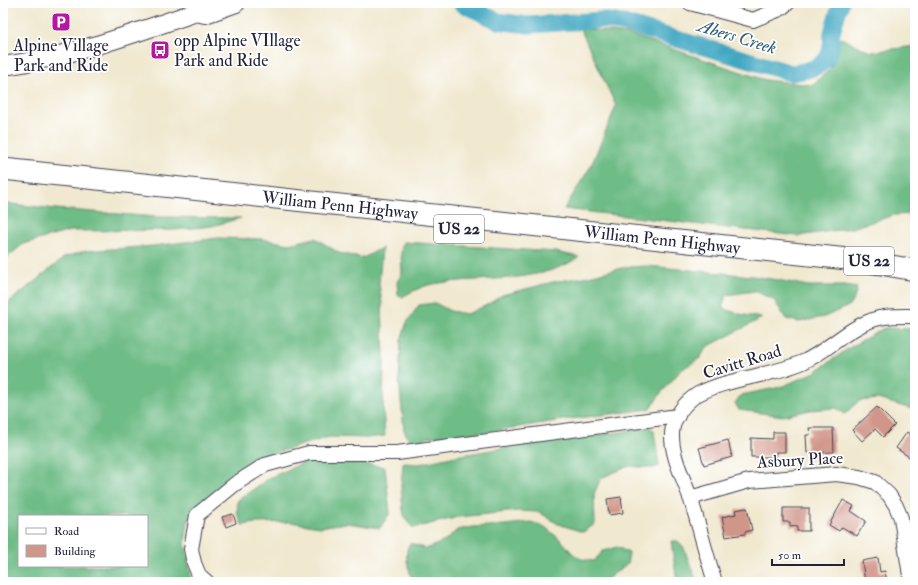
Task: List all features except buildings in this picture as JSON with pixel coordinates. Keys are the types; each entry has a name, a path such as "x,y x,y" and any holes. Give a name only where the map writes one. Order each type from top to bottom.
{"highway":[{"name":"William Penn Highway","path":"3,169 857,260 915,270"},
{"name":"William Penn Highway","path":"3,182 856,272 915,282"}],"main road":[{"path":"3,66 94,47 196,12 205,14 236,3"},
{"path":"3,77 45,70 97,58 201,22 205,14"}],"street":[{"path":"690,3 753,20 780,9 788,3"},
{"name":"Cavitt Road","path":"715,582 690,498 675,456 673,443 674,425 678,416 690,400 722,385 803,362 868,321 886,317 915,316"},
{"path":"207,582 199,575 194,563 191,549 197,515 235,484 265,465 309,453 396,453 678,416"},
{"name":"Asbury Place","path":"690,498 749,481 836,474 859,477 875,482 889,495 901,518 911,582"}],"green space":[{"path":"580,28 628,34 765,80 812,85 831,68 841,38 871,52 915,46 915,214 894,215 852,228 798,236 564,209 591,166 616,106"},
{"path":"3,203 156,217 241,218 212,226 174,230 70,231 23,244 3,261"},
{"path":"218,238 262,239 289,244 315,238 339,253 363,258 382,248 379,284 382,303 384,359 383,409 385,436 366,438 329,437 278,452 219,490 189,516 185,542 192,582 3,582 3,307 65,257 85,251 153,246"},
{"path":"403,242 556,252 579,257 563,266 546,272 527,276 433,284 413,291 402,297 398,295 397,282 402,273 401,252"},
{"path":"648,266 752,276 808,286 845,286 857,288 854,299 849,306 824,317 799,322 786,319 774,300 755,291 726,295 722,308 739,314 762,318 707,347 700,358 681,370 661,393 650,409 562,420 488,432 429,437 411,444 404,430 399,381 401,340 407,322 419,305 435,303 450,311 467,314 489,304 502,295 553,282 584,277 626,267"},
{"path":"884,328 915,329 915,410 878,399 859,401 845,414 836,408 810,410 783,416 739,410 735,403 741,395 781,387 815,372 849,348"},
{"path":"650,427 654,431 659,466 653,468 629,466 601,478 594,494 595,524 583,532 558,524 539,512 517,511 459,517 413,528 405,519 401,486 403,463 419,464 497,449"},
{"path":"307,461 358,463 385,467 390,513 380,528 347,523 319,527 291,522 255,523 242,525 237,512 238,500 271,477"},
{"path":"531,522 545,527 562,541 572,553 581,559 594,561 603,551 617,547 629,553 627,564 603,582 412,582 407,562 407,553 410,543 426,549 445,541 457,530 473,527"},
{"path":"671,541 678,541 683,546 697,582 677,582"}],"waterway":[{"name":"Abers Creek","path":"461,3 498,21 528,25 602,20 623,23 791,73 814,68 824,62 831,50 833,29 841,3"}],"place":[{"name":"Alpine Village Park and Ride","path":"61,22"},
{"name":"opp Alpine VIllage Park and Ride","path":"160,50"}]}
